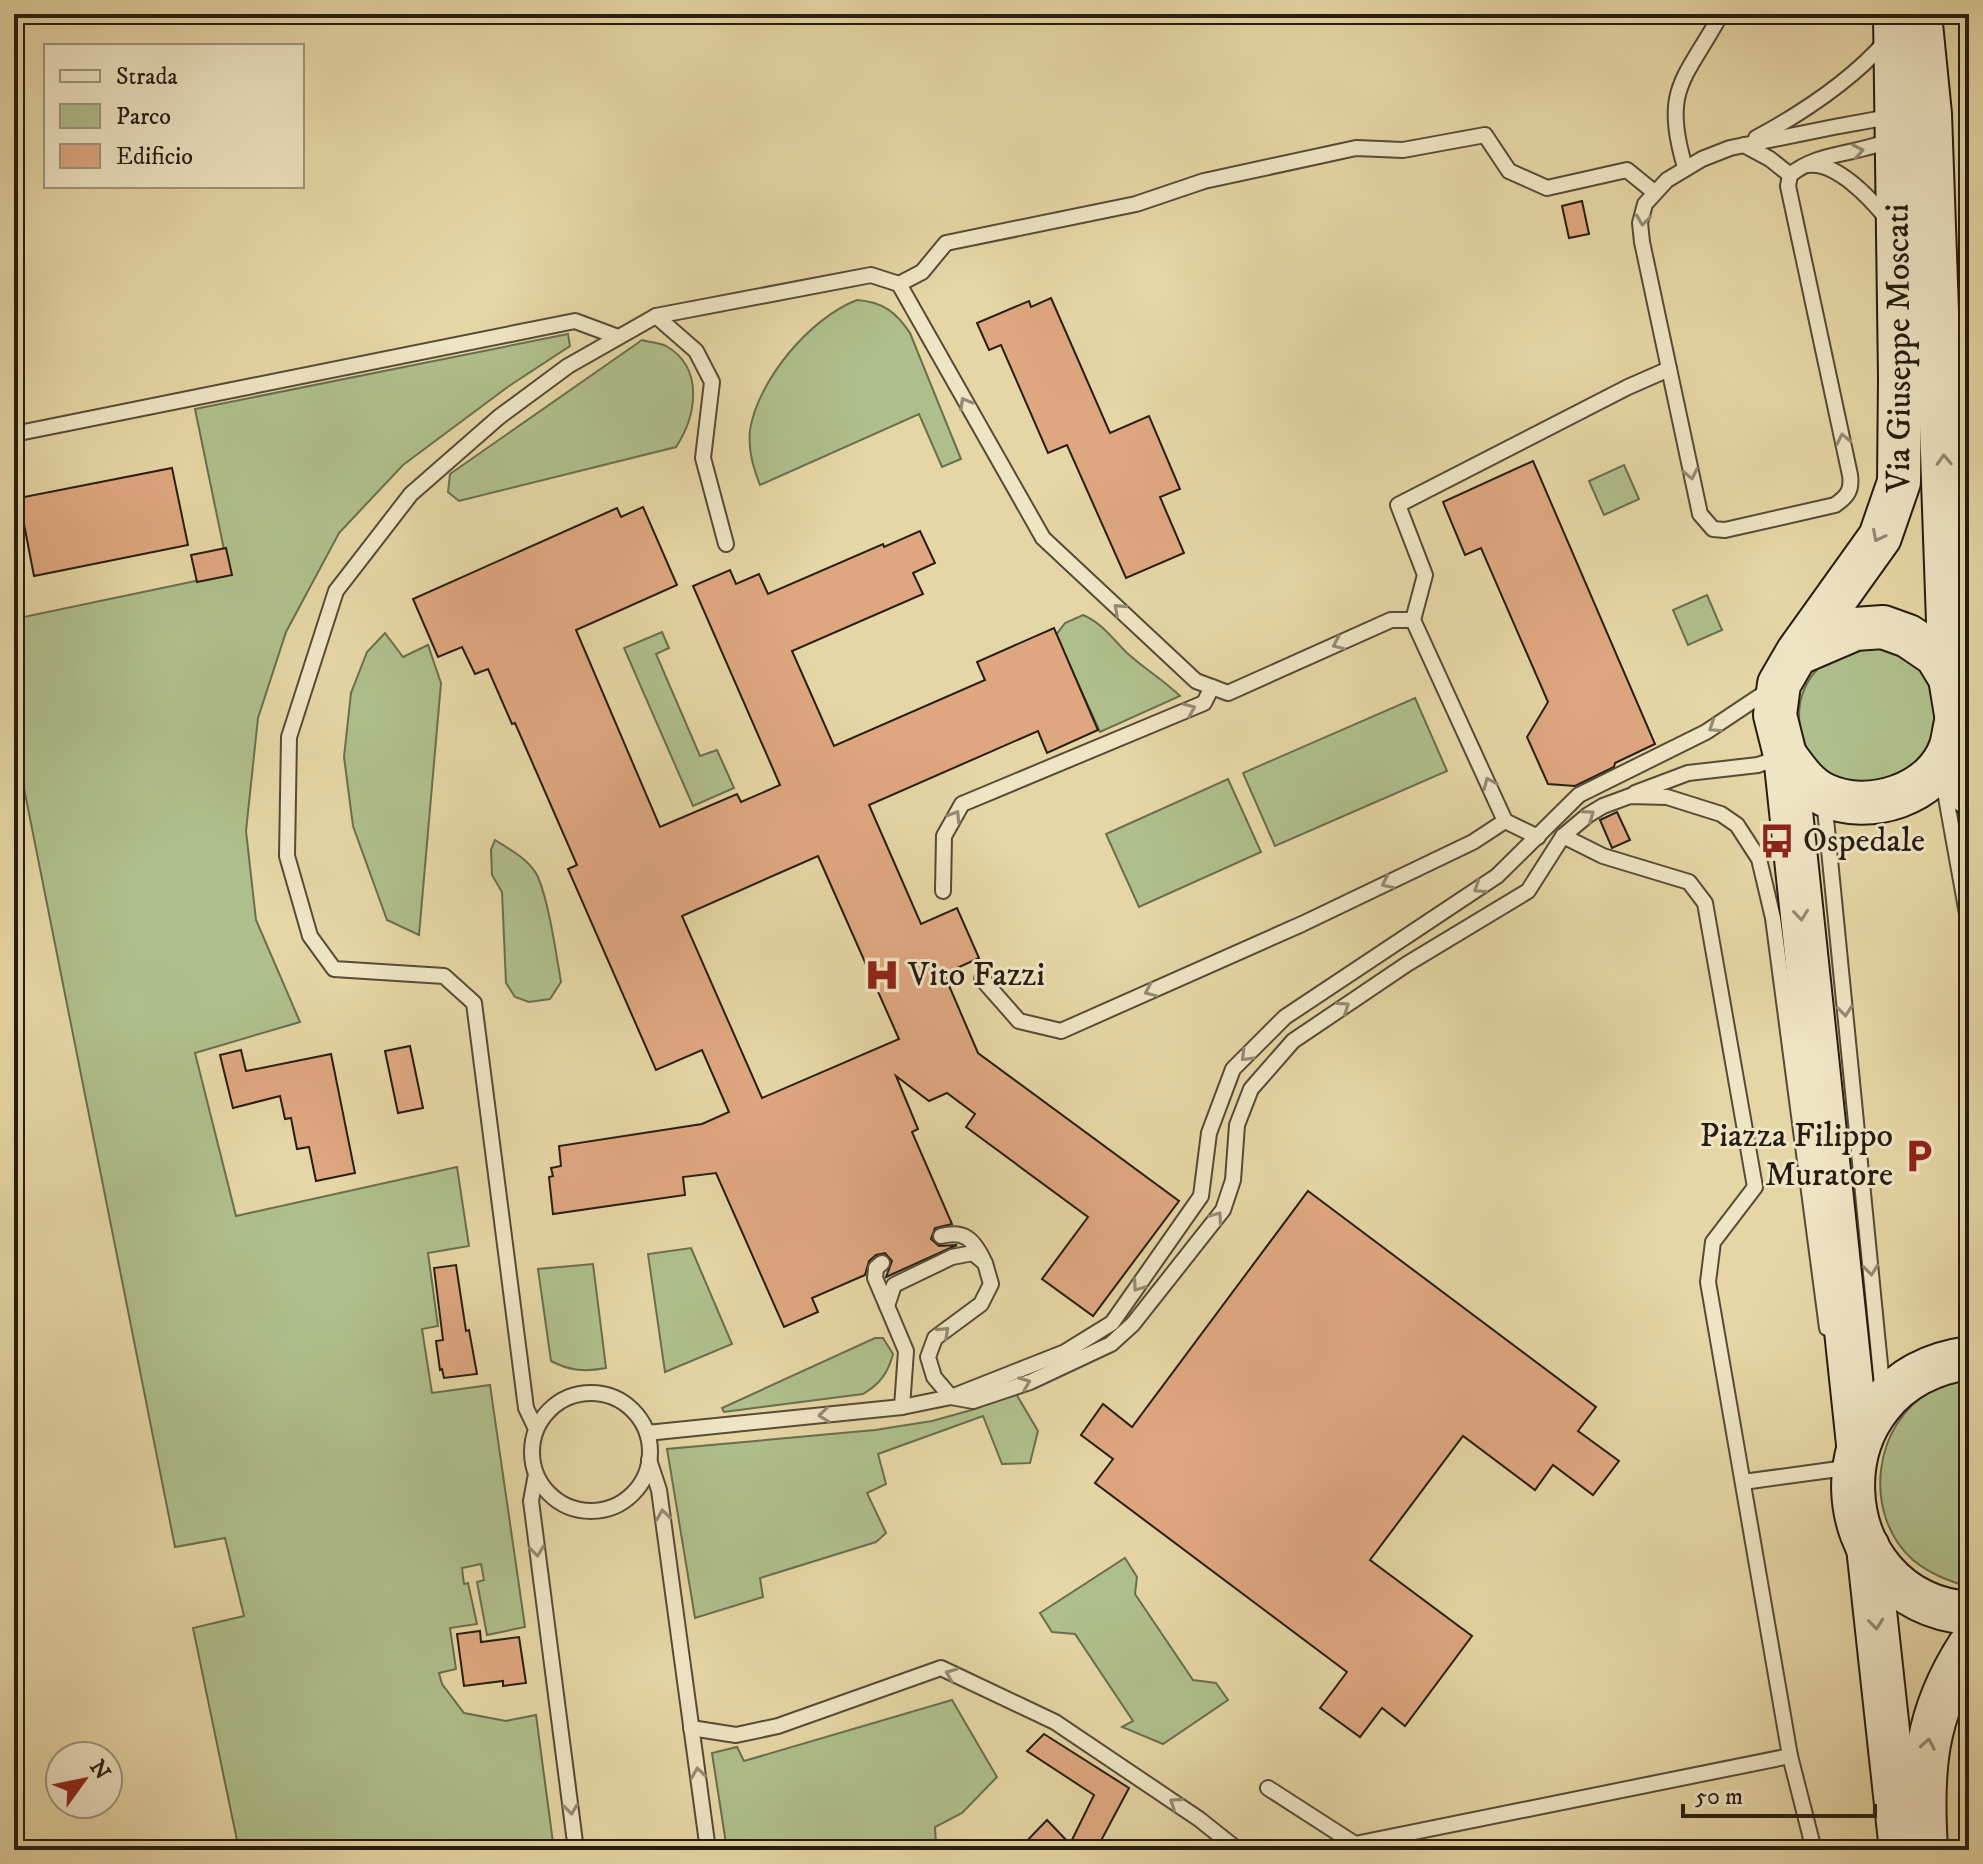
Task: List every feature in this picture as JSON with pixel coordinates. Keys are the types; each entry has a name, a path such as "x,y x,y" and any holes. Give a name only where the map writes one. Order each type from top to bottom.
{"street":[{"name":"Via Giuseppe Moscati","path":"1910,24 1950,678 1956,722 1955,780"},
{"name":"Via Giuseppe Moscati","path":"1788,668 1880,537 1899,482 1899,243 1915,126"},
{"path":"1901,1850 1868,1547 1855,1508 1855,1447 1785,755 1775,715 1788,668 1855,629 1883,627 1908,636 1936,655 1950,678"},
{"path":"1785,755 1804,780 1823,794 1846,801 1878,803 1955,780"},
{"path":"1855,1447 1884,1400 1912,1376 1945,1361 1969,1358"},
{"path":"1868,1547 1890,1577 1919,1599 1954,1612 1969,1613"},
{"path":"1926,1850 1926,1753 1935,1713 1946,1686 1969,1646"}],"lane":[{"path":"1685,167 1676,138 1675,102 1685,71 1721,14"},
{"path":"1744,145 1798,114 1910,24"},
{"path":"1888,119 1915,126 1878,146 1819,159 1795,171 1788,186 1850,475 1852,486 1847,497 1835,505 1725,530 1713,529 1700,514 1669,369 1640,223 1645,204 1654,192 1685,167 1715,153 1858,122 1888,119"},
{"path":"899,284 922,272 946,243 1136,204 1204,181 1356,148 1403,150 1485,135 1509,171 1547,188 1627,170 1654,192"},
{"path":"1744,145 1795,171 1815,164 1856,186 1886,218 1899,243"},
{"path":"536,1429 526,1408 474,1003 444,976 334,969 310,936 287,856 289,737 336,591 411,494 499,417 568,366 656,316 871,275 899,284 1043,538 1196,681 1228,693 1391,620 1413,620"},
{"path":"656,316 696,351 712,382 703,458 726,544"},
{"path":"14,434 575,321 618,337"},
{"path":"1538,837 1505,821 1413,620 1425,575 1398,505 1669,369"},
{"path":"647,1433 902,1407 951,1397 1065,1352 1112,1323 1201,1196 1209,1133 1233,1069 1285,1017 1497,876 1579,795 1706,732 1788,668"},
{"path":"943,891 944,836 962,804 1204,703 1212,687"},
{"path":"941,1236 954,1232 963,1235 978,1249 991,1284 981,1304 935,1338 928,1357 934,1377 951,1397 973,1401 1030,1382 1111,1344 1133,1324 1223,1210 1233,1180 1237,1125 1251,1089 1293,1041 1407,964 1528,891 1563,836 1588,815 1616,800 1688,773 1758,765 1785,755"},
{"path":"1955,780 1969,925"},
{"path":"1823,794 1884,1400"},
{"path":"1616,800 1630,796 1667,797 1721,814 1737,825 1759,859 1773,918 1823,1315 1855,1447 1743,1482"},
{"path":"982,979 1019,1021 1061,1031 1302,924 1473,842 1505,821"},
{"path":"1563,836 1603,856 1689,882 1705,903 1755,1187 1713,1242 1708,1282 1790,1756 1814,1850"},
{"path":"887,1306 894,1285 952,1257 973,1253 985,1263"},
{"path":"882,1263 876,1268 875,1278 906,1351 902,1407"},
{"path":"576,1850 531,1501 536,1474 532,1444 536,1429 555,1405 582,1393 603,1394 622,1401 637,1415 647,1433 649,1460 659,1490 708,1850"},
{"path":"536,1474 546,1490 561,1503 579,1510 598,1511 616,1505 632,1494 643,1479 649,1460"},
{"path":"691,1728 736,1735 778,1726 941,1668 1055,1722 1199,1819 1238,1850"},
{"path":"1268,1788 1355,1844 1790,1756"}],"green space":[{"path":"857,300 888,309 910,333 961,459 942,467 919,414 760,485 752,458 750,430 763,391 805,336 839,309"},
{"path":"568,334 570,346 509,386 403,465 339,533 286,632 258,718 246,831 256,920 300,1022 195,1053 236,1216 457,1167 469,1246 428,1253 438,1326 422,1329 432,1393 490,1385 525,1627 487,1635 477,1582 484,1580 481,1564 462,1568 477,1624 450,1628 456,1669 439,1673 442,1684 464,1713 506,1721 536,1715 554,1850 239,1850 193,1628 244,1616 225,1538 175,1547 14,738 14,619 229,574 195,409"},
{"path":"642,340 666,346 678,355 692,380 692,408 676,447 459,501 448,492 450,474"},
{"path":"1624,465 1639,499 1604,515 1589,481"},
{"path":"1707,595 1722,630 1688,645 1673,610"},
{"path":"1083,615 1180,696 1100,732 1056,635 1065,623"},
{"path":"662,632 669,648 656,654 700,756 717,750 734,788 693,806 624,648"},
{"path":"385,633 403,657 428,645 441,683 419,935 387,920 353,826 344,757 351,693 367,652"},
{"path":"1868,647 1894,652 1917,667 1932,690 1937,716 1932,742 1917,765 1894,780 1868,785 1842,780 1819,765 1804,742 1799,716 1804,690 1819,667 1842,652"},
{"path":"1415,698 1447,771 1275,846 1243,773"},
{"path":"1228,779 1261,852 1139,907 1106,834"},
{"path":"495,840 530,865 542,888 561,982 550,999 529,1002 515,997 506,983 502,892 492,875 491,850"},
{"path":"691,1248 732,1344 665,1372 648,1254"},
{"path":"593,1264 606,1368 571,1369 551,1361 538,1269"},
{"path":"875,1338 883,1338 893,1354 882,1377 863,1394 724,1412 722,1408"},
{"path":"1969,1379 1969,1587 1926,1569 1913,1560 1897,1541 1886,1519 1881,1495 1881,1470 1886,1446 1897,1424 1913,1405 1933,1390"},
{"path":"1015,1392 1038,1431 1030,1463 1002,1464 983,1416 878,1454 886,1484 867,1493 886,1533 876,1542 760,1578 763,1597 695,1618 667,1449 875,1430 932,1421 975,1409"},
{"path":"1125,1558 1137,1577 1135,1594 1193,1680 1216,1683 1228,1700 1163,1744 1122,1727 1133,1721 1075,1634 1052,1632 1040,1613"},
{"path":"952,1700 997,1777 962,1813 935,1827 936,1844 919,1850 727,1850 712,1753 737,1747 744,1761"}],"building":[{"path":"1582,201 1589,234 1569,238 1562,206"},
{"path":"1051,298 1110,433 1149,416 1180,489 1160,497 1184,553 1126,578 1067,445 1048,453 1001,345 989,350 977,323 1029,301 1031,307"},
{"path":"1533,461 1655,744 1575,786 1548,784 1527,737 1548,702 1481,548 1465,555 1443,502"},
{"path":"172,468 188,545 34,576 19,498"},
{"path":"643,507 677,585 576,630 660,827 737,794 741,802 780,785 693,586 730,570 736,584 759,574 768,594 920,531 935,563 913,573 923,594 792,651 834,746 985,680 977,662 1054,628 1098,730 1047,753 1038,731 869,805 921,924 957,908 979,958 944,974 978,1053 1179,1201 1093,1316 1042,1279 1088,1217 966,1127 975,1114 947,1093 929,1101 896,1076 918,1129 912,1132 952,1224 935,1228 931,1239 939,1246 957,1245 886,1277 892,1261 885,1253 876,1255 869,1261 865,1275 812,1298 818,1312 784,1327 716,1173 683,1177 685,1195 553,1214 549,1177 553,1176 551,1168 561,1166 559,1146 702,1124 729,1112 702,1050 656,1070 568,869 577,865 488,669 475,674 462,647 438,657 413,599 617,508 621,517","holes":["818,856 899,1039 762,1098 682,916"]},
{"path":"226,548 232,575 197,582 191,555"},
{"path":"1617,812 1630,840 1612,848 1600,820"},
{"path":"410,1046 423,1108 398,1113 385,1051"},
{"path":"241,1050 246,1071 331,1054 355,1173 316,1181 309,1147 297,1149 291,1118 285,1119 280,1096 233,1108 220,1055"},
{"path":"1308,1191 1596,1407 1578,1431 1619,1461 1593,1495 1553,1465 1535,1490 1463,1436 1370,1560 1472,1636 1405,1726 1382,1708 1360,1737 1320,1708 1347,1672 1095,1483 1113,1459 1081,1435 1103,1404 1132,1427"},
{"path":"456,1265 466,1331 469,1330 477,1374 444,1378 436,1341 443,1340 434,1268"},
{"path":"480,1631 481,1642 519,1637 526,1683 503,1686 503,1681 464,1686 457,1634"},
{"path":"1044,1734 1129,1788 1096,1850 1018,1850 1047,1820 1070,1844 1094,1795 1027,1751"}],"place":[{"name":"Ospedale","path":"1777,841"},
{"name":"Vito Fazzi","path":"882,975"},
{"name":"Piazza Filippo Muratore","path":"1919,1156"}]}
